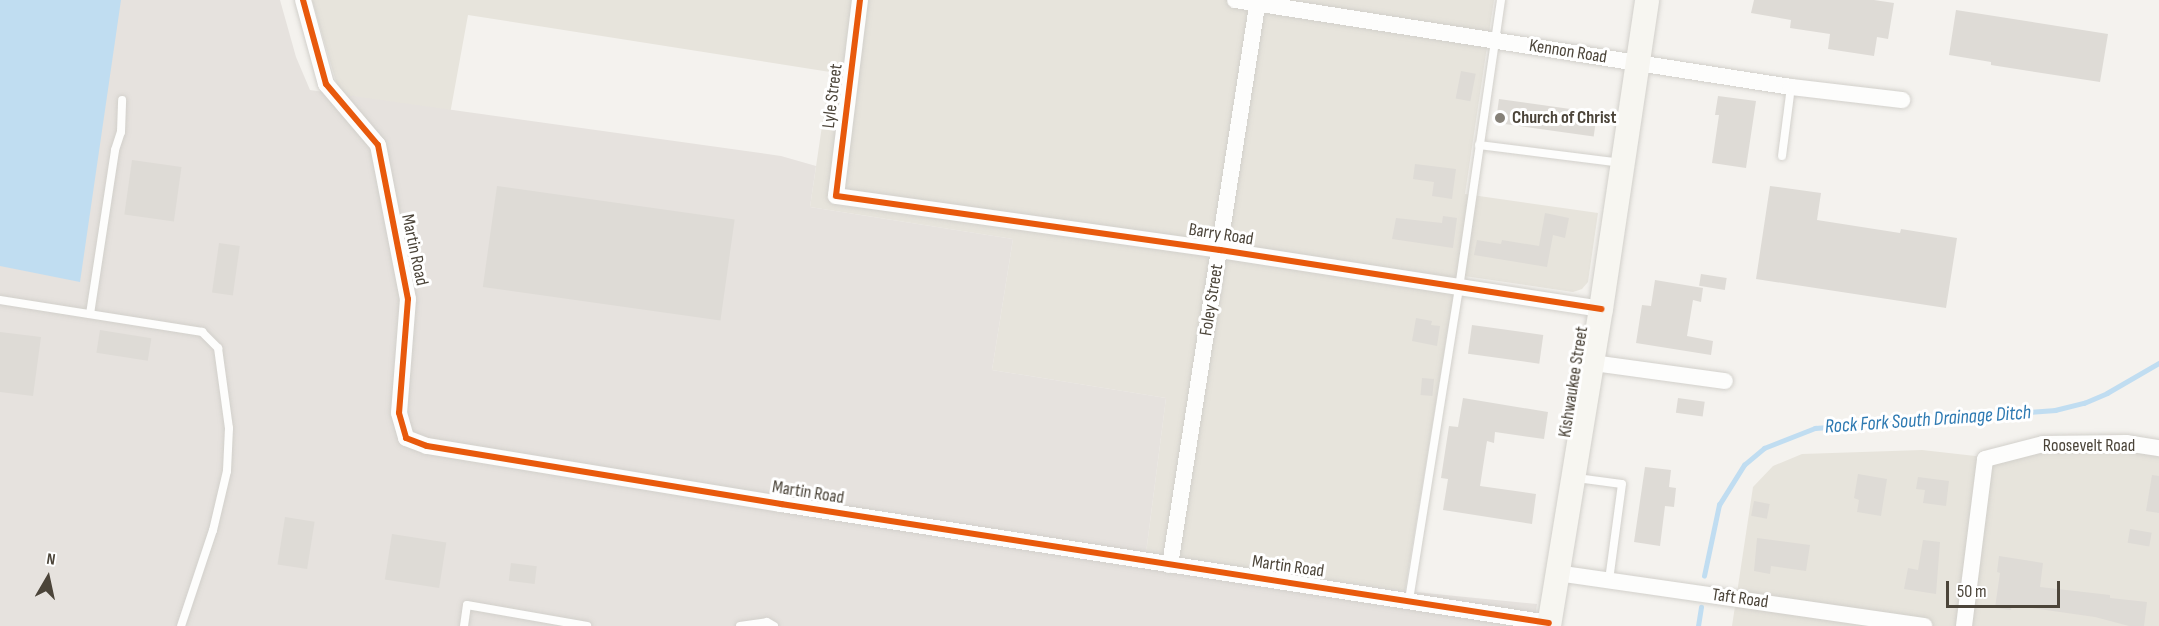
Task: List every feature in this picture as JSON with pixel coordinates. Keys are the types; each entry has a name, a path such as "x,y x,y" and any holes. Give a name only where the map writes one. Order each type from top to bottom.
{"street":[{"name":"Martin Road","path":"303,0 326,84 378,145 408,299 399,413 406,438 427,446 1170,565 1409,600 1549,625"},
{"name":"Lyle Street","path":"836,196 860,0"},
{"name":"Kennon Road","path":"1235,0 1791,87 1902,100"},
{"name":"Kishwaukee Street","path":"1549,625 1593,363 1647,0"},
{"name":"Foley Street","path":"1170,565 1258,2"},
{"name":"Barry Road","path":"836,196 1220,250 1601,309"},
{"path":"1593,363 1725,381"},
{"name":"Roosevelt Road","path":"1964,626 1985,459 2043,444 2126,443 2159,448"},
{"name":"Taft Road","path":"1557,573 1924,626"}],"lane":[{"path":"1409,600 1459,288 1501,0"},
{"path":"1782,156 1791,87"},
{"path":"90,314 115,150 121,132 122,100"},
{"path":"1479,145 1623,164"},
{"path":"0,300 202,332 218,348 229,429 227,471 213,530 181,626"},
{"path":"1573,478 1622,484 1609,580"},
{"path":"464,626 467,605 587,626"},
{"path":"740,626 767,622 774,626"}],"shaded area":[{"path":"0,0 280,0 296,57 310,90 781,156 816,166 810,207 1013,239 992,370 1166,398 1146,553 1405,591 1537,604 1534,626 0,626"},
{"path":"312,0 1494,0 1465,194 1598,213 1588,282 1582,289 1573,292 1457,275 1405,591 1146,553 1166,398 992,370 1013,239 810,207 830,72 468,15 448,125 347,100 337,85"},
{"path":"2102,448 2159,453 2159,626 1732,626 1753,487 1773,466 1802,454 1922,450 2002,459 2023,454"}],"water":[{"path":"0,0 121,0 80,282 0,266"}],"building":[{"path":"1754,0 1874,0 1894,3 1888,39 1877,37 1874,56 1828,49 1830,34 1790,28 1791,20 1751,13"},
{"path":"1956,10 2108,34 2100,82 1991,65 1991,62 1949,55"},
{"path":"1461,71 1476,74 1470,101 1456,98"},
{"path":"1718,96 1756,101 1746,168 1712,163 1719,115 1715,115"},
{"path":"1499,99 1597,113 1594,137 1496,123"},
{"path":"132,160 182,167 174,221 124,214"},
{"path":"1415,164 1456,169 1452,199 1432,196 1434,182 1413,179"},
{"path":"497,186 735,219 720,320 483,287"},
{"path":"1770,186 1821,193 1817,220 1900,233 1901,229 1957,238 1946,308 1756,279"},
{"path":"1545,213 1569,218 1565,238 1553,235 1547,267 1474,255 1477,240 1501,244 1502,240 1539,246"},
{"path":"1443,216 1457,218 1453,248 1392,239 1396,218 1442,223"},
{"path":"219,243 240,246 233,295 212,293"},
{"path":"1701,274 1727,278 1725,290 1699,286"},
{"path":"1655,280 1703,288 1701,302 1693,300 1687,336 1713,341 1711,355 1636,343 1642,305 1651,306"},
{"path":"1416,318 1432,321 1431,325 1440,326 1437,346 1412,341"},
{"path":"1472,325 1543,335 1539,364 1468,354"},
{"path":"100,330 151,338 148,361 96,353"},
{"path":"0,332 41,337 33,396 0,392"},
{"path":"1422,378 1434,379 1432,396 1421,395"},
{"path":"1463,398 1548,412 1544,439 1495,432 1494,443 1487,441 1480,486 1536,494 1532,524 1443,510 1448,479 1441,478 1449,426 1458,427"},
{"path":"1678,398 1705,402 1703,417 1676,413"},
{"path":"1645,467 1671,470 1669,487 1676,488 1674,507 1665,506 1660,546 1634,542"},
{"path":"1858,474 1887,479 1881,516 1857,512 1859,500 1854,498"},
{"path":"2152,475 2159,476 2159,513 2146,511"},
{"path":"1918,477 1949,481 1946,506 1923,503 1925,490 1916,489"},
{"path":"1754,501 1770,504 1767,519 1751,516"},
{"path":"285,517 315,522 307,569 277,564"},
{"path":"2130,529 2152,533 2149,547 2128,543"},
{"path":"392,534 446,543 439,588 385,579"},
{"path":"1757,538 1810,545 1806,571 1771,566 1770,574 1754,571"},
{"path":"1923,540 1940,542 1936,594 1904,589 1908,568 1918,570"},
{"path":"1999,556 2043,563 2040,587 2147,602 2144,626 2129,626 2095,617 2012,605 2011,610 1995,608 2000,573 1997,572"},
{"path":"511,563 537,566 535,584 509,581"}],"waterway":[{"name":"Rock Fork South Drainage Ditch","path":"1704,576 1719,505 1744,465 1764,448 1815,428 2055,410 2084,403 2107,393 2159,363"},
{"name":"Rock Fork South Drainage Ditch","path":"1698,626 1701,607"}],"cycle path":[{"path":"303,0 326,84 378,145 408,299 399,413 406,438 427,446 781,504 1549,623"},
{"path":"860,0 836,196 1220,250 1601,309"}],"place":[{"name":"Church of Christ","path":"1500,118"}]}
